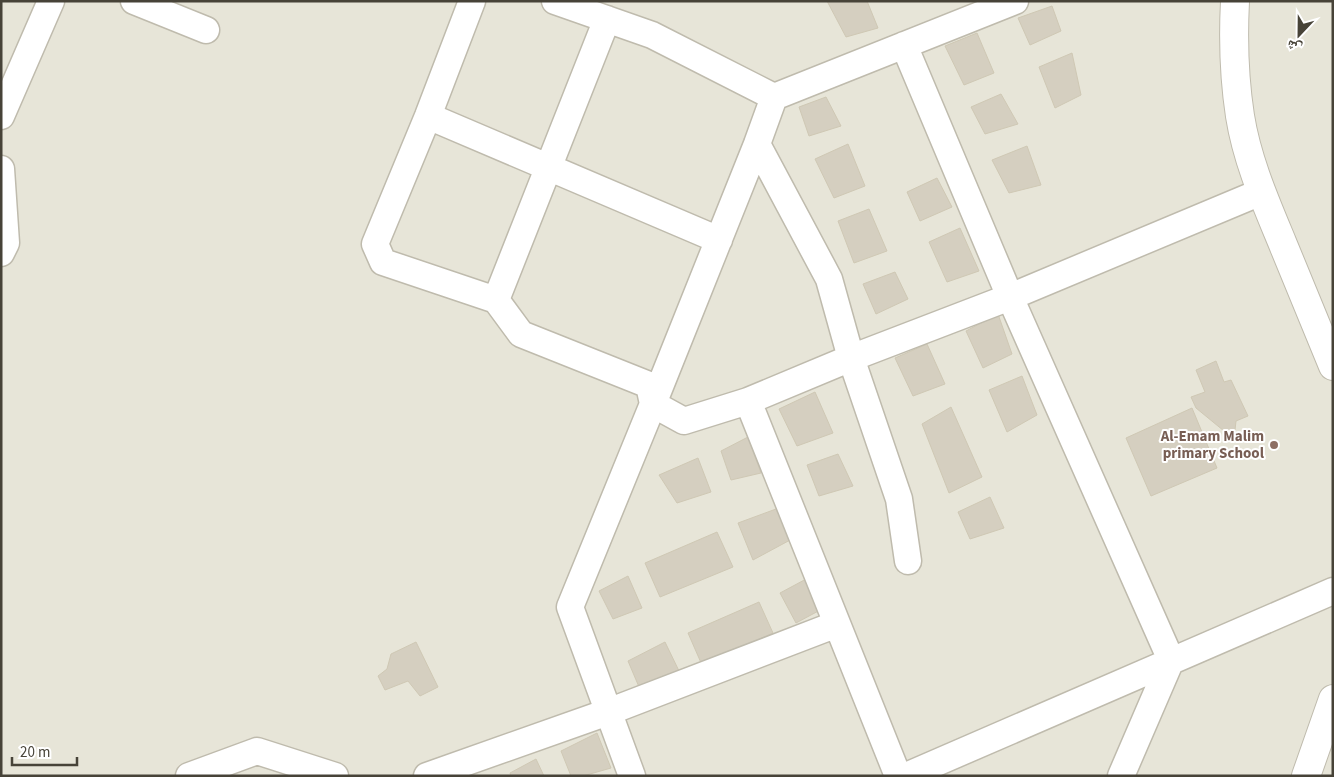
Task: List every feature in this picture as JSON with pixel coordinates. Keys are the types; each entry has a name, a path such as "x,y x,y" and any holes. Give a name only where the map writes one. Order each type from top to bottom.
{"street":[{"path":"1,116 51,1"},
{"path":"134,1 206,30"},
{"path":"472,1 428,116 374,244 383,262 496,300 521,334 648,385 653,404 684,421 748,401 851,358 1010,297 1261,192"},
{"path":"555,1 652,35 774,97"},
{"path":"632,776 570,607 719,240 774,97 1015,1"},
{"path":"1236,1 1233,40 1235,78 1240,117 1249,155 1261,192 1333,366"},
{"path":"496,300 607,19"},
{"path":"904,45 1010,297 1171,660 1121,776"},
{"path":"428,116 719,240"},
{"path":"757,144 828,279 851,358 899,499 908,561"},
{"path":"1,169 6,243 1,253"},
{"path":"748,401 898,776"},
{"path":"906,776 1333,590"},
{"path":"427,776 608,712 837,624"},
{"path":"1306,776 1333,699"},
{"path":"189,776 257,751 335,776"}],"shaded area":[{"path":"1,1 1333,1 1333,776 1,776"}],"building":[{"path":"827,1 867,1 878,28 846,37"},
{"path":"1052,6 1061,31 1030,45 1018,18"},
{"path":"977,33 994,73 964,85 945,46"},
{"path":"1072,53 1081,95 1055,108 1039,67"},
{"path":"1001,94 1018,124 985,134 971,107"},
{"path":"826,97 841,126 809,136 799,107"},
{"path":"848,144 865,186 834,198 815,159"},
{"path":"1027,146 1041,185 1009,193 992,160"},
{"path":"937,178 952,207 920,221 907,192"},
{"path":"869,209 887,251 854,263 838,221"},
{"path":"960,228 979,271 947,282 929,242"},
{"path":"895,272 908,299 876,314 863,284"},
{"path":"998,314 1012,354 983,368 966,331"},
{"path":"927,344 945,384 913,396 895,358"},
{"path":"1216,361 1224,382 1231,380 1248,416 1236,421 1235,430 1224,431 1196,408 1191,397 1205,392 1196,370"},
{"path":"1022,376 1037,415 1007,432 989,390"},
{"path":"815,392 833,433 797,446 779,409"},
{"path":"951,407 982,477 949,493 922,424"},
{"path":"1192,408 1217,468 1151,496 1126,438"},
{"path":"748,437 761,473 731,480 721,451"},
{"path":"838,454 853,486 819,496 807,465"},
{"path":"698,458 711,492 677,503 659,475"},
{"path":"990,497 1004,528 970,539 958,512"},
{"path":"776,509 792,539 753,560 738,523"},
{"path":"717,532 733,567 660,597 645,563"},
{"path":"628,576 642,608 613,619 599,591"},
{"path":"808,578 824,608 796,623 780,593"},
{"path":"759,602 773,633 702,665 688,633"},
{"path":"416,642 438,687 420,696 408,681 385,690 378,676 387,669 391,654"},
{"path":"665,642 680,673 642,694 628,661"},
{"path":"597,733 611,768 583,776 571,776 561,751"},
{"path":"536,759 544,776 511,776 510,773"}],"place":[{"name":"Al-Emam Malim primary School","path":"1274,445"}]}
